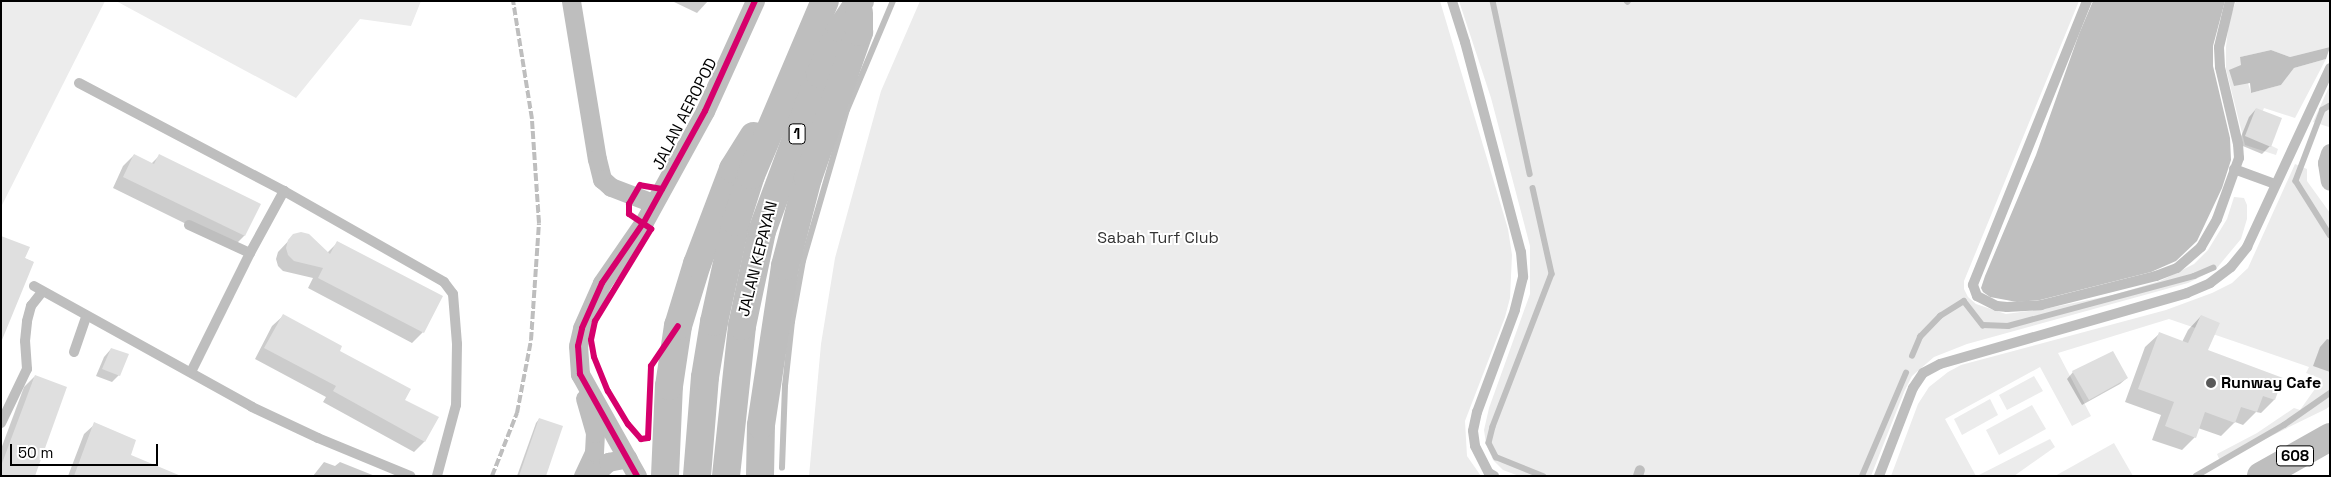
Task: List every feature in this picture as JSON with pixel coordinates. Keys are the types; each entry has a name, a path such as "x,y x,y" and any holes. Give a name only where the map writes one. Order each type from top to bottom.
{"main road":[{"name":"JALAN KEPAYAN","path":"696,476 705,377 714,322 736,222 751,175 825,1"},
{"name":"JALAN KEPAYAN","path":"726,476 742,326 762,231 820,74 841,29 859,3"},
{"path":"760,476 761,425 785,266 808,178 859,32 859,3"},
{"path":"665,476 668,395 678,326 697,264 733,169 801,61"},
{"name":"608","path":"2261,476 2330,437"}],"street":[{"path":"571,1 596,159 602,179 611,187 652,203"},
{"name":"JALAN AEROPOD","path":"637,476 614,437 590,388 580,374 578,346 592,304 602,283 644,222 652,203 705,110 755,1"},
{"path":"674,167 710,125 769,1"},
{"path":"2330,153 2328,163 2330,181"},
{"path":"580,374 581,388 595,433 594,452 584,476"},
{"path":"593,476 608,462 628,458"}],"lane":[{"path":"1452,1 1465,42 1521,252 1522,277 1515,310 1477,412 1473,431 1475,446 1489,473 1494,476"},
{"path":"2087,1 1973,285 1977,296 2007,307 2041,305 2156,276 2177,268 2201,247 2217,219 2239,158 2238,144 2220,67 2219,47 2230,1"},
{"path":"1880,476 1913,388 1923,373 1940,364 2187,293 2210,283 2231,267 2247,247 2330,68"},
{"path":"79,82 284,191 444,282 453,294 457,344 456,405 437,476"},
{"path":"2234,168 2275,184"},
{"path":"191,372 284,191"},
{"path":"189,225 250,254"},
{"path":"1,422 27,369 25,342 27,320 38,289 252,407 318,438 410,476"},
{"path":"74,352 86,316"}],"green space":[{"path":"1,1 105,1 1,207"},
{"path":"116,1 421,1 411,26 360,19 296,98"},
{"name":"Sabah Turf Club","path":"920,1 1440,1 1508,229 1512,255 1510,298 1505,317 1465,421 1467,456 1481,476 809,476 821,344 835,258 881,91"},
{"path":"1459,1 2079,1 1964,281 1964,289 1968,297 1976,304 2006,314 2044,309 2113,295 2160,281 2194,264 2208,250 2227,219 2234,197 2244,198 2247,205 2247,219 2241,239 2216,269 2188,283 1967,344 1934,357 1912,376 1871,476 1519,476 1503,470 1493,460 1486,444 1484,430 1489,408 1530,294 1530,246 1491,98"},
{"path":"2236,1 2330,1 2330,47 2290,57 2271,50 2240,57 2251,93 2281,85 2294,68 2326,59 2295,118 2264,108 2252,136 2278,149 2276,155 2245,145 2226,69 2229,21"},
{"path":"2330,85 2330,125 2329,127 2313,122"},
{"path":"2295,164 2307,169 2307,181 2330,213 2330,406 2220,461 2217,454 2257,433 2294,408 2300,410 2322,379 2306,373 2309,367 2169,319 2058,353 2091,416 2072,426 2040,367 1945,419 1976,476 1891,476 1918,404 1929,387 1948,372 1961,365 2166,310 2212,293 2232,283 2248,268"},
{"path":"2034,376 2043,391 2007,410 1999,395"},
{"path":"1990,399 1998,415 1962,435 1954,419"},
{"path":"2032,405 2046,429 1999,455 1986,430"},
{"path":"2050,439 2055,447 2014,476 1977,476"},
{"path":"2114,443 2133,476 2055,476"}],"shaded area":[{"path":"2093,1 2225,1 2213,46 2213,66 2230,138 2231,160 2222,188 2197,241 2176,261 2151,272 2040,300 2017,302 1990,297 1981,288 1985,276 2036,155 2079,34"},
{"path":"2330,47 2326,59 2294,68 2281,85 2251,93 2250,83 2234,86 2229,70 2241,65 2240,57 2271,50 2290,57"}],"building":[{"path":"2256,108 2282,118 2271,147 2245,136"},
{"path":"134,154 154,164 159,154 261,204 245,236 123,177"},
{"path":"301,232 309,234 330,254 337,241 443,296 424,333 318,278 323,268 294,261 288,255 286,248 288,240 293,234"},
{"path":"1,236 30,247 25,258 34,262 2,340"},
{"path":"283,314 342,346 340,351 411,389 405,400 439,417 425,442 333,391 336,386 264,348"},
{"name":"Runway Cafe","path":"2201,315 2220,323 2208,350 2283,378 2275,400 2263,396 2257,412 2241,407 2235,423 2205,412 2196,438 2165,426 2174,402 2138,389 2159,332 2188,343"},
{"path":"111,348 129,354 120,376 102,369"},
{"path":"2113,351 2128,378 2089,400 2072,371"},
{"path":"35,375 67,387 35,476 1,476 1,466"},
{"path":"539,418 563,426 546,476 519,476"},
{"path":"94,422 136,440 131,455 181,476 74,476"}],"waterway":[{"path":"782,468 785,386 792,322 803,261 847,110 893,1"},
{"path":"1493,1 1530,174"},
{"path":"2330,106 2323,110 2296,181 2330,235"},
{"path":"1533,188 1552,274 1493,427 1489,443 1496,457 1543,476"},
{"path":"1912,356 1920,337 1940,316 1964,301 1983,325 2008,326 2194,276 2213,268"},
{"path":"1862,476 1906,373"},
{"path":"2196,476 2284,425 2330,393"}],"railway":[{"path":"492,476 517,413 531,340 539,223 532,119 513,1"}],"cycle path":[{"path":"637,476 580,374 578,346 582,328 602,283 644,222 705,111 755,1"},
{"path":"662,189 640,185 629,204 629,214 651,229 595,321 591,340 594,357 608,391 628,424 641,439 648,438 651,366 678,326"}],"place":[{"name":"Runway Cafe","path":"2211,383"}]}
